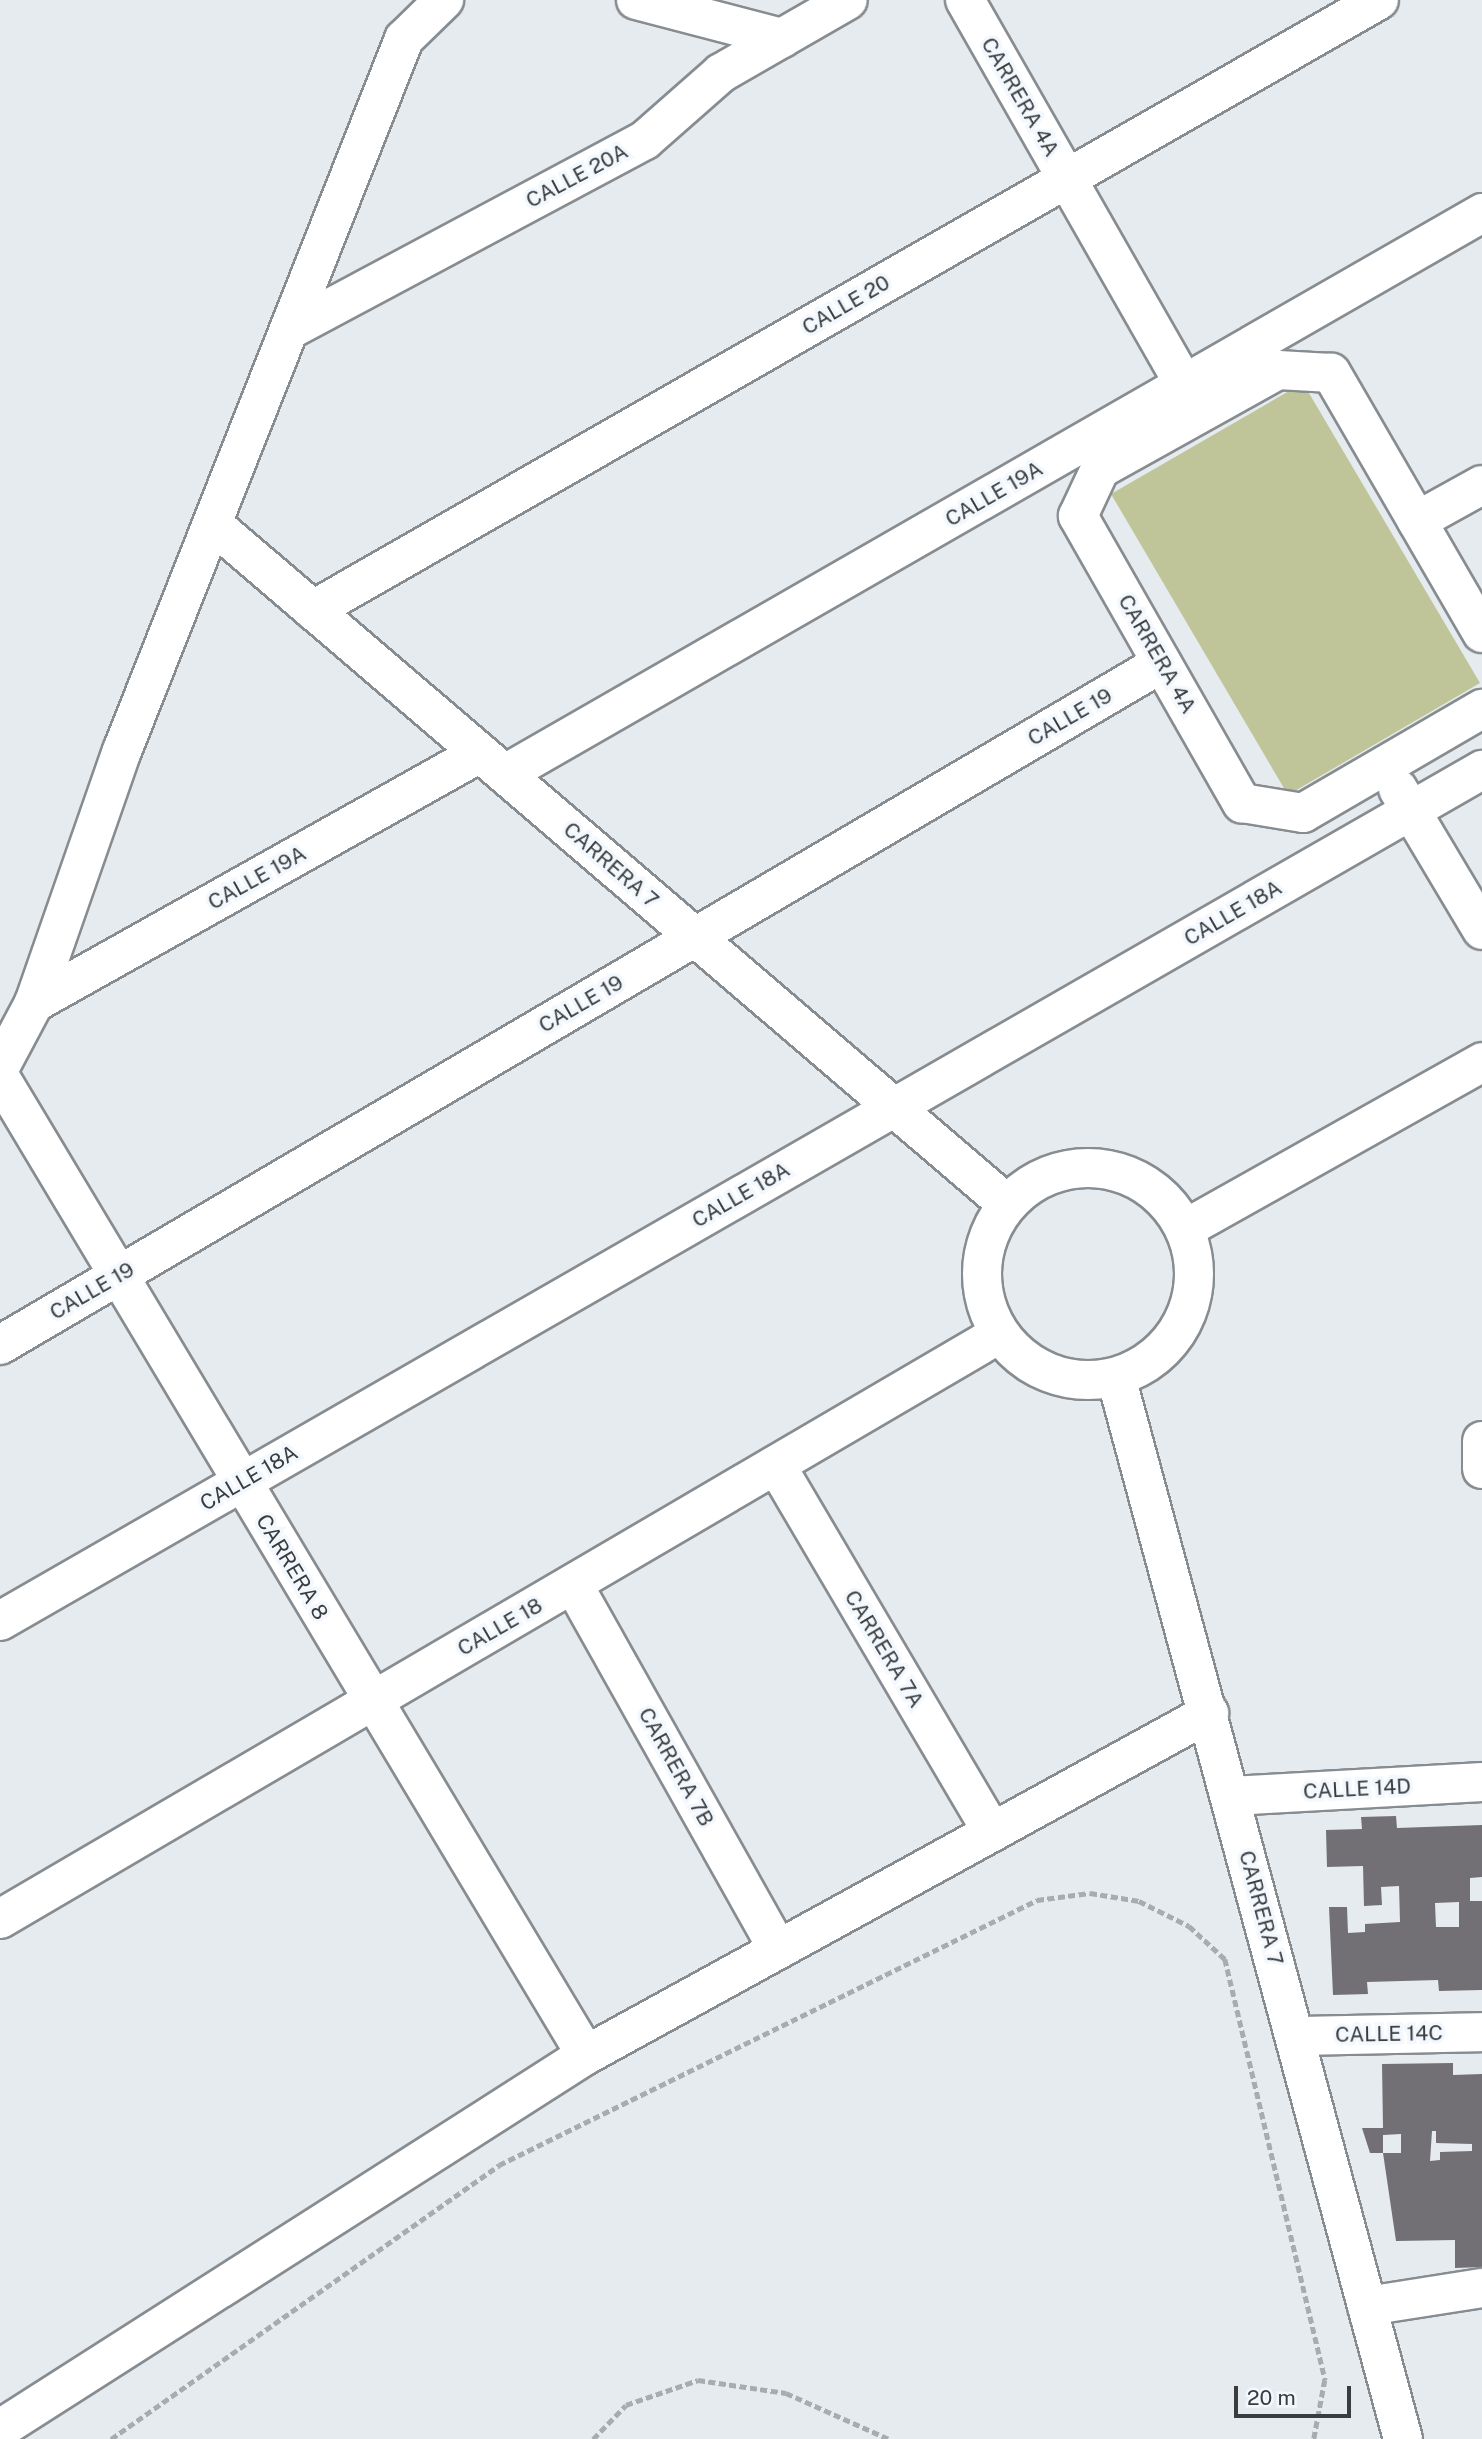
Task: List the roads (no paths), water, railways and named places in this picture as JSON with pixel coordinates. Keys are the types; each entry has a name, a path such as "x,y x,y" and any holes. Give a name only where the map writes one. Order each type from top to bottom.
{"street":[{"path":"0,1067 34,1003 122,751 215,526 404,39 444,0"},
{"path":"636,0 782,37"},
{"name":"CALLE 20A","path":"291,329 645,140 721,74 848,0"},
{"name":"CARRERA 4A","path":"965,0 1192,398"},
{"name":"CALLE 20","path":"313,610 1379,0"},
{"name":"CALLE 19A","path":"34,1003 1192,398 1482,213"},
{"name":"CARRERA 4A","path":"1482,633 1331,373 1278,370 1192,398 1100,469 1078,516 1242,803 1303,813 1482,709"},
{"path":"1417,521 1482,485"},
{"name":"CARRERA 7","path":"215,526 1007,1204"},
{"name":"CALLE 19","path":"0,1345 1162,663"},
{"path":"1384,766 1482,930"},
{"name":"CALLE 18A","path":"0,1621 1482,770"},
{"path":"1185,1228 1482,1062"},
{"name":"CARRERA 8","path":"0,1077 586,2055"},
{"path":"1103,1168 1151,1188 1171,1206 1185,1228 1195,1281 1190,1307 1162,1351 1116,1377 1072,1380 1051,1374 1022,1358 999,1334 988,1314 981,1268 985,1245 1007,1204 1050,1174 1103,1168"},
{"name":"CALLE 18","path":"0,1919 999,1334"},
{"name":"CARRERA 7","path":"1116,1377 1232,1796 1403,2439"},
{"path":"1482,1441 1482,1469"},
{"name":"CARRERA 7A","path":"776,1465 992,1832"},
{"name":"CARRERA 7B","path":"573,1584 778,1949"},
{"path":"3,2420 586,2055 1209,1713"},
{"name":"CALLE 14D","path":"1232,1796 1482,1782"},
{"name":"CALLE 14C","path":"1295,2036 1482,2032"},
{"path":"1367,2306 1482,2288"}]}
